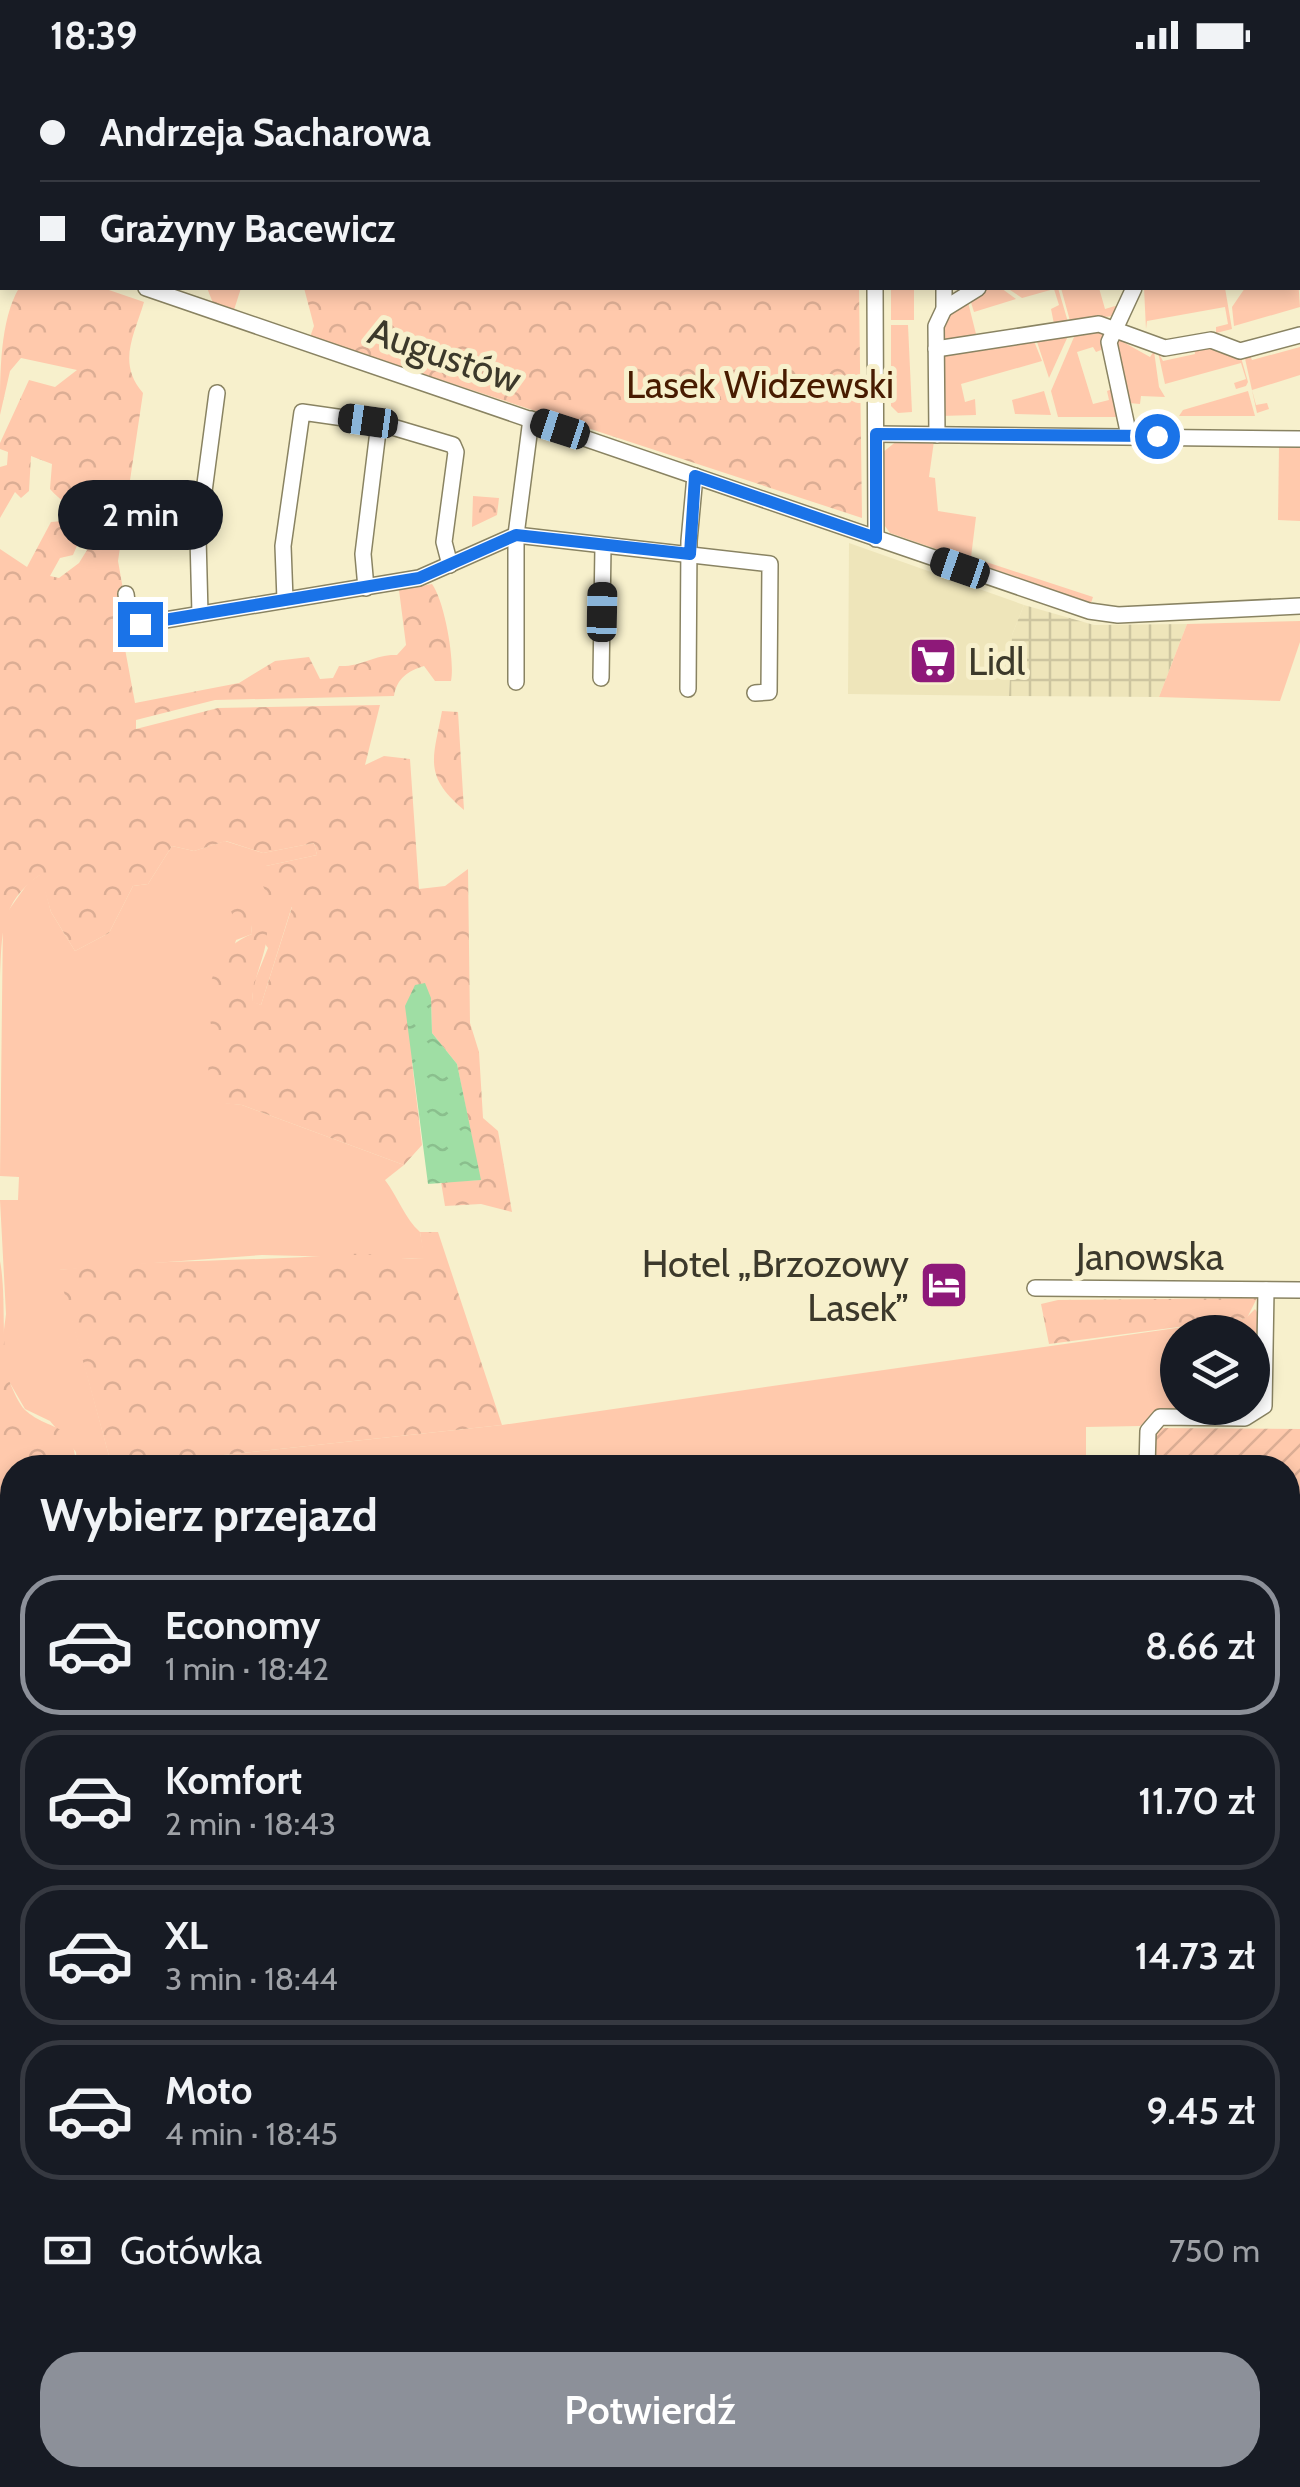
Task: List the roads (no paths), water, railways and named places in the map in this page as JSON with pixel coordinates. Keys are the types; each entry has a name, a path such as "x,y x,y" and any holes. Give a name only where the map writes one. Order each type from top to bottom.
{"street":[{"name":"Augustów","path":"158,290 196,296 531,420 1098,614 1300,606"},
{"path":"875,290 876,538"},
{"path":"937,434 936,326 944,309 944,290"},
{"path":"944,309 975,290"},
{"path":"1128,436 1129,420 1109,346 1133,290"},
{"path":"936,349 1099,324 1165,348 1211,340 1244,350 1300,335"},
{"path":"200,614 198,537 217,393"},
{"path":"285,600 283,546 300,414 379,423 455,448 444,542 450,565"},
{"path":"516,682 516,535 531,420"},
{"path":"366,588 363,554 379,423"},
{"path":"876,434 1300,439"},
{"path":"688,689 695,476"},
{"path":"126,594 129,616 136,624 419,578 516,535 788,565"},
{"path":"601,678 604,546"},
{"path":"755,692 769,692 770,564"},
{"name":"Janowska","path":"1034,1288 1300,1290"},
{"name":"Janowska","path":"1147,1455 1148,1431 1160,1417 1245,1418 1264,1406 1266,1290"}],"water":[{"path":"425,983 431,998 432,1033 457,1064 481,1180 428,1184 405,1006 415,985"}],"place":[{"name":"Lidl","path":"933,661"},
{"name":"Hotel „Brzozowy Lasek”","path":"944,1285"}],"park label":[{"name":"Lasek Widzewski","path":"760,384"}]}
